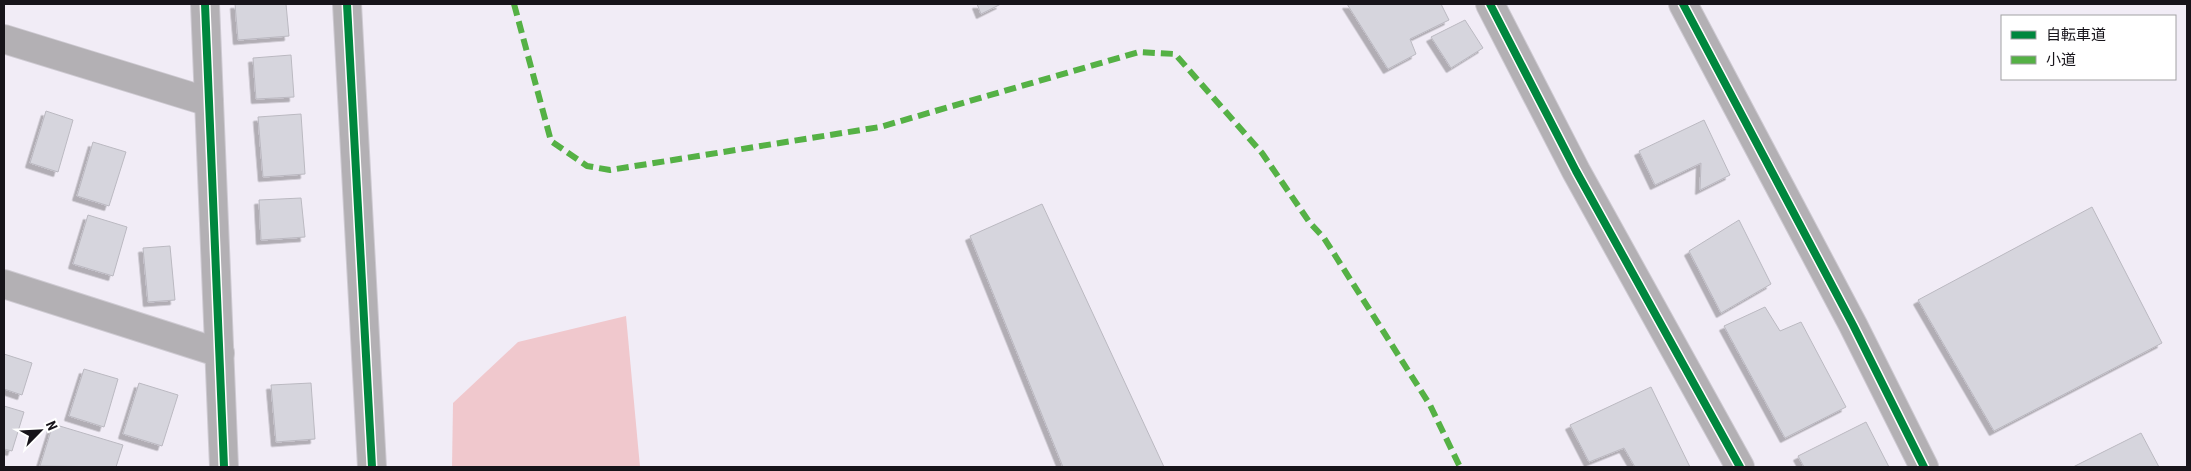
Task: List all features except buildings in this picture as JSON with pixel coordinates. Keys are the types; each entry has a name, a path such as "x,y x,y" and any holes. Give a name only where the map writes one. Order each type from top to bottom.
{"street":[{"path":"206,4 224,467"},
{"path":"347,4 372,467"},
{"path":"1490,4 1576,171 1740,467"},
{"path":"1683,4 1849,316 1924,467"},
{"path":"4,39 210,102"},
{"path":"4,284 220,353"}],"shaded area":[{"path":"626,316 640,467 452,467 453,403 518,342"}],"marked path":[{"path":"514,4 551,141 587,166 610,170 880,127 1139,52 1175,54 1262,153 1310,223 1324,238 1430,405 1460,467"}],"cycle path":[{"path":"205,4 224,467"},
{"path":"347,4 372,467"},
{"path":"1490,4 1576,171 1740,467"},
{"path":"1683,4 1853,325 1924,467"}]}
